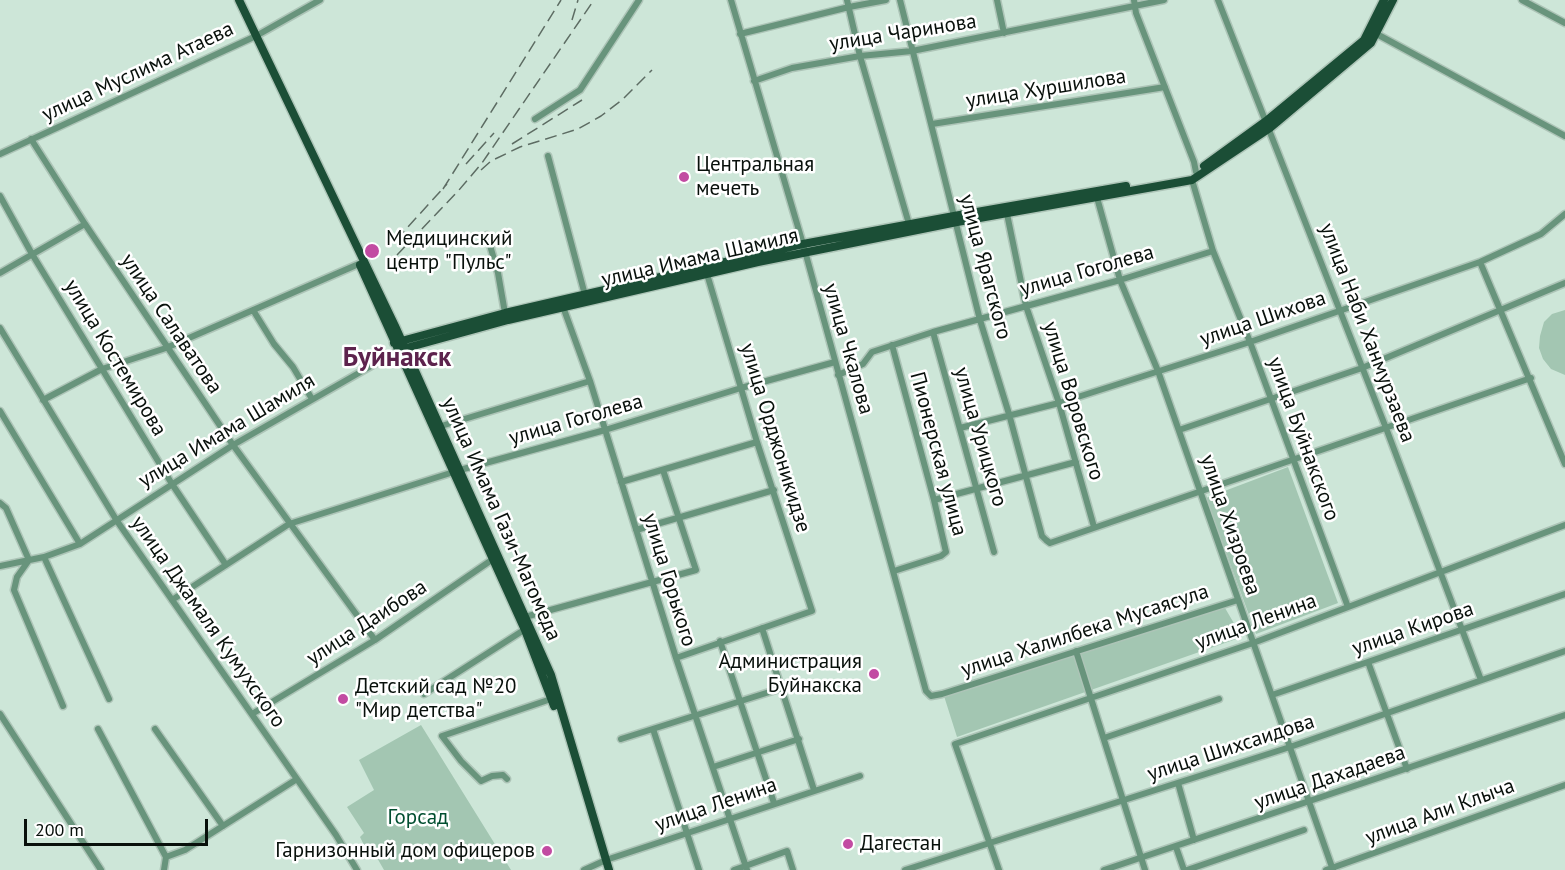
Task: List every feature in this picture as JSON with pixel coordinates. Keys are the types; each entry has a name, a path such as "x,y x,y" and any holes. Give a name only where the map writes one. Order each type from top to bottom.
{"main road":[{"path":"234,0 254,37"},
{"name":"улица Имама Гази-Магомеда","path":"239,0 254,37 438,427 496,558 525,617 527,628"},
{"name":"улица Имама Шамиля","path":"399,345 508,320 585,295 955,219 1194,176 1268,125 1371,43 1384,0"},
{"name":"улица Имама Шамиля","path":"1374,32 1392,0"},
{"name":"улица Имама Шамиля","path":"399,345 505,313 562,304 707,274 909,224 1007,214 1096,194"},
{"path":"496,558 555,698 605,865"}],"street":[{"name":"улица Муслима Атаева","path":"0,154 254,37 320,0"},
{"path":"535,119 580,90 639,0"},
{"name":"улица Чкалова","path":"731,0 926,691 931,696 942,694"},
{"path":"740,34 848,4 886,0"},
{"name":"улица Ярагского","path":"900,0 980,320 1009,414 1042,536 1050,543 1094,527"},
{"path":"997,0 1004,33"},
{"name":"улица Чаринова","path":"754,81 792,68 860,56 912,51 1004,33 1134,3 1164,0"},
{"name":"улица Наби Ханмурзаева","path":"1218,0 1386,428 1481,680"},
{"path":"1522,0 1565,23"},
{"name":"улица Буйнакского","path":"1134,3 1194,162 1194,176 1213,251 1250,342 1348,607"},
{"path":"848,4 860,56 909,224"},
{"path":"1374,32 1565,136"},
{"name":"улица Хуршилова","path":"932,124 1165,87"},
{"name":"улица Салаватова","path":"31,139 166,348 289,524 375,640"},
{"path":"548,156 585,295"},
{"name":"улица Хизроева","path":"1096,194 1120,280 1158,371 1309,802 1330,869"},
{"name":"улица Костемирова","path":"0,196 32,254 172,484 226,565"},
{"name":"улица Воровского","path":"1007,214 1026,306 1059,403 1094,527"},
{"name":"улица Шихова","path":"960,428 1059,403 1250,342 1480,262 1541,234 1565,214"},
{"path":"0,273 85,224"},
{"path":"487,235 498,273 505,313"},
{"name":"улица Гоголева","path":"838,375 863,364 872,352 892,345 1213,251"},
{"path":"1480,262 1531,378 1565,464"},
{"path":"43,400 102,369 166,348 362,263"},
{"name":"улица Орджоникидзе","path":"707,274 757,442 812,610 762,628"},
{"path":"1179,430 1362,368 1565,283"},
{"name":"улица Горького","path":"562,304 590,381 676,658 747,868"},
{"path":"253,310 274,345 293,367 312,399"},
{"name":"улица Джамаля Кумухского","path":"0,328 117,521 336,835 357,870"},
{"name":"улица Урицкого","path":"933,332 994,552"},
{"name":"улица Имама Шамиля","path":"0,566 44,557 80,544 233,445 399,345"},
{"name":"Пионерская улица","path":"892,345 946,552 941,556 894,572"},
{"name":"улица Гоголева","path":"172,600 289,524 457,471 835,362"},
{"path":"1094,527 1531,378"},
{"path":"438,427 590,381"},
{"path":"0,411 80,544"},
{"path":"621,482 757,442"},
{"path":"934,500 1076,462"},
{"path":"525,617 696,570 663,470"},
{"path":"636,530 774,490"},
{"path":"0,503 6,508 28,560 17,577 14,590 63,706"},
{"name":"улица Ленина","path":"989,844 956,744 1253,642 1565,525"},
{"path":"44,557 109,699"},
{"name":"улица Даибова","path":"252,714 375,640 496,558"},
{"name":"улица Кирова","path":"1272,695 1565,594"},
{"name":"улица Халилбека Мусаясула","path":"942,694 1238,600"},
{"path":"424,694 527,628"},
{"path":"676,658 762,628 814,790"},
{"path":"720,641 774,803"},
{"path":"1076,651 1145,870"},
{"name":"улица Шихсаидова","path":"905,870 1290,747 1565,651"},
{"path":"1368,662 1407,769"},
{"path":"621,739 782,688"},
{"path":"507,779 503,775 492,776 481,781 448,747 442,736 555,698"},
{"path":"1104,738 1220,699"},
{"path":"0,714 101,870"},
{"name":"улица Дахадаева","path":"1104,870 1565,715"},
{"path":"98,729 166,857 164,870"},
{"path":"155,729 223,826"},
{"path":"653,729 699,870"},
{"path":"713,767 799,739"},
{"name":"улица Ленина","path":"584,870 605,865 774,803 860,776"},
{"path":"166,857 185,850 297,779"},
{"path":"1178,783 1194,840"},
{"name":"улица Али Клыча","path":"1330,869 1565,784"},
{"path":"1176,847 1186,870 1304,831"},
{"path":"989,844 999,870"},
{"path":"734,870 747,868 787,851 793,870"}],"green space":[{"path":"1565,310 1565,375 1551,369 1543,359 1539,348 1544,322 1552,314"},
{"path":"1288,467 1338,603 1256,634 1206,498"},
{"path":"1225,608 1242,637 957,737 944,696"},
{"name":"Горсад","path":"421,725 511,870 384,870 372,849 367,851 360,837 364,833 347,807 374,790 359,760"}],"railway":[{"path":"443,189 561,0"},
{"path":"572,20 578,0"},
{"path":"397,255 482,163 594,0"},
{"path":"481,170 491,161 520,147 578,129 601,116 622,100 652,70"},
{"path":"512,144 582,100"},
{"path":"466,164 494,133"},
{"path":"396,240 447,184"}],"place":[{"name":"Центральная мечеть","path":"684,177"},
{"name":"Медицинский центр \"Пульс\"","path":"372,251"},
{"name":"Администрация Буйнакска","path":"874,674"},
{"name":"Детский сад №20 \"Мир детства\"","path":"343,699"},
{"name":"Дагестан","path":"848,844"},
{"name":"Гарнизонный дом офицеров","path":"547,851"}],"district":[{"name":"Буйнакск","path":"397,358"}]}
